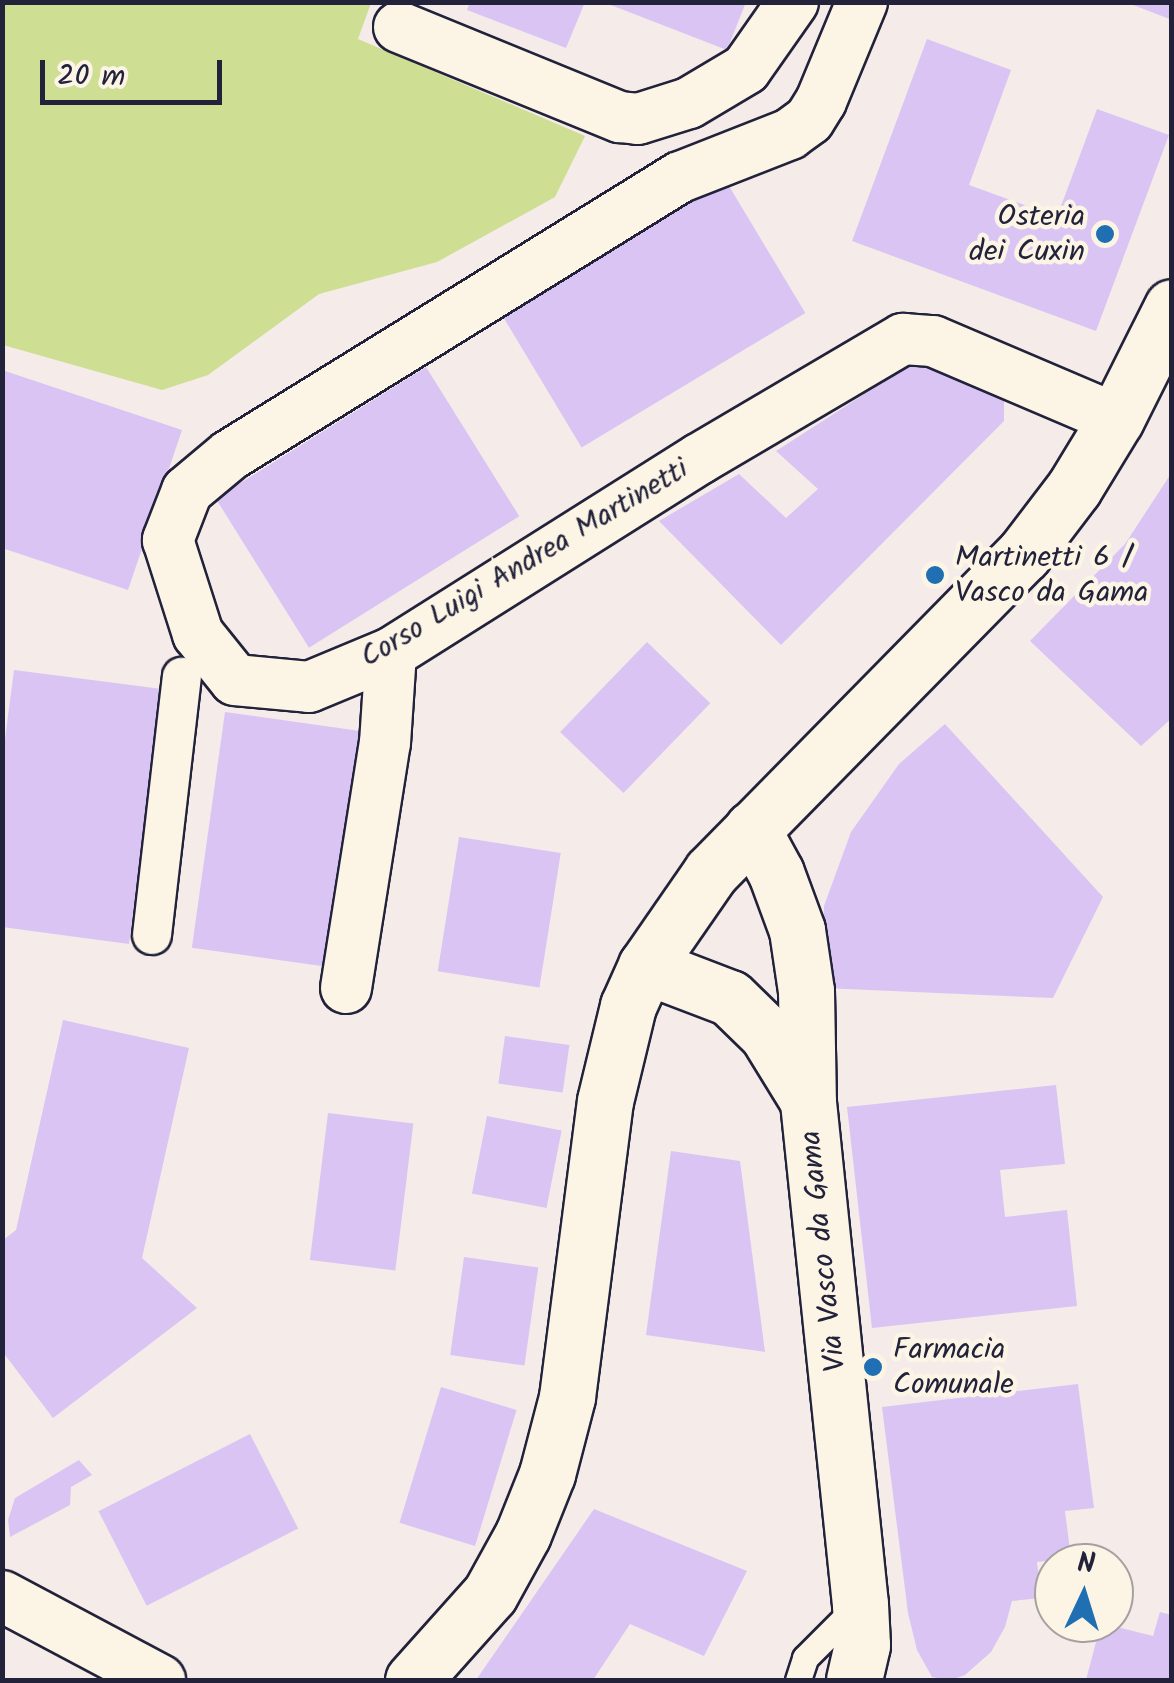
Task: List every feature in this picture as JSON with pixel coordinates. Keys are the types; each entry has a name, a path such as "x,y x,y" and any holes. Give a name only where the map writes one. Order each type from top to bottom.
{"street":[{"path":"399,26 620,118 638,119 689,103 746,69 793,2"},
{"name":"Corso Luigi Andrea Martinetti","path":"862,2 821,101 809,120 790,134 680,177 230,455 186,490 168,540 198,634 235,680 309,687 391,653 699,459 902,340 933,340 1116,419"},
{"path":"413,1680 490,1594 524,1534 547,1474 566,1397 605,1101 628,1006 646,966 711,872 825,761 1023,555 1074,488 1116,419 1172,307"},
{"path":"346,988 386,743 391,653"},
{"path":"152,935 182,677"},
{"name":"Via Vasco da Gama","path":"752,829 776,873 797,930 806,991 808,1102 860,1604 862,1644 854,1680"},
{"path":"646,966 730,998 767,1034 808,1102"},
{"path":"2,1596 160,1680"}],"lane":[{"path":"798,1680 805,1658 860,1604"}],"green space":[{"path":"2,3 371,3 358,39 585,136 555,197 437,262 319,294 208,375 162,390 3,345"}],"building":[{"path":"470,2 585,2 566,48 467,10"},
{"path":"603,2 746,2 727,50"},
{"path":"1172,2 1172,20 1128,3"},
{"path":"927,39 1011,70 969,185 1057,217 1097,109 1169,135 1096,331 852,241"},
{"path":"726,181 805,313 582,447 502,315"},
{"path":"919,359 1004,394 1004,421 781,645 659,521 739,474 786,518 818,489 776,451"},
{"path":"426,367 519,516 309,648 216,498"},
{"path":"5,371 182,430 128,590 2,548"},
{"path":"1172,472 1172,718 1141,746 1030,641 1125,544"},
{"path":"647,642 710,703 623,793 560,732"},
{"path":"14,670 162,689 129,944 2,927 2,762"},
{"path":"225,712 371,732 337,968 192,948"},
{"path":"945,724 1103,897 1053,998 823,988 824,906 851,832 899,764"},
{"path":"459,837 561,853 539,987 438,971"},
{"path":"63,1020 189,1048 142,1258 197,1308 53,1418 2,1351 2,1241 16,1230"},
{"path":"505,1036 569,1045 563,1093 498,1084"},
{"path":"1056,1085 1065,1164 1000,1170 1005,1217 1067,1210 1077,1306 872,1328 847,1107"},
{"path":"328,1113 413,1123 395,1270 310,1260"},
{"path":"487,1116 562,1131 547,1208 472,1194"},
{"path":"671,1151 740,1161 765,1352 646,1335"},
{"path":"464,1257 538,1267 524,1365 450,1355"},
{"path":"1078,1384 1094,1508 1065,1511 1069,1543 1034,1543 1034,1599 1012,1601 1005,1627 991,1652 965,1675 951,1680 932,1677 917,1650 908,1613 882,1407"},
{"path":"441,1387 517,1410 475,1546 399,1523"},
{"path":"250,1434 298,1528 147,1606 99,1511"},
{"path":"79,1460 92,1475 71,1487 70,1505 10,1537 8,1520 15,1498"},
{"path":"594,1509 747,1571 704,1656 630,1624 593,1680 476,1680"},
{"path":"1160,1612 1172,1615 1172,1680 1086,1680 1096,1643 1134,1643 1134,1631 1153,1636"}],"place":[{"name":"Osteria dei Cuxin","path":"1105,234"},
{"name":"Martinetti 6 / Vasco da Gama","path":"935,575"},
{"name":"Farmacia Comunale","path":"873,1367"}]}
